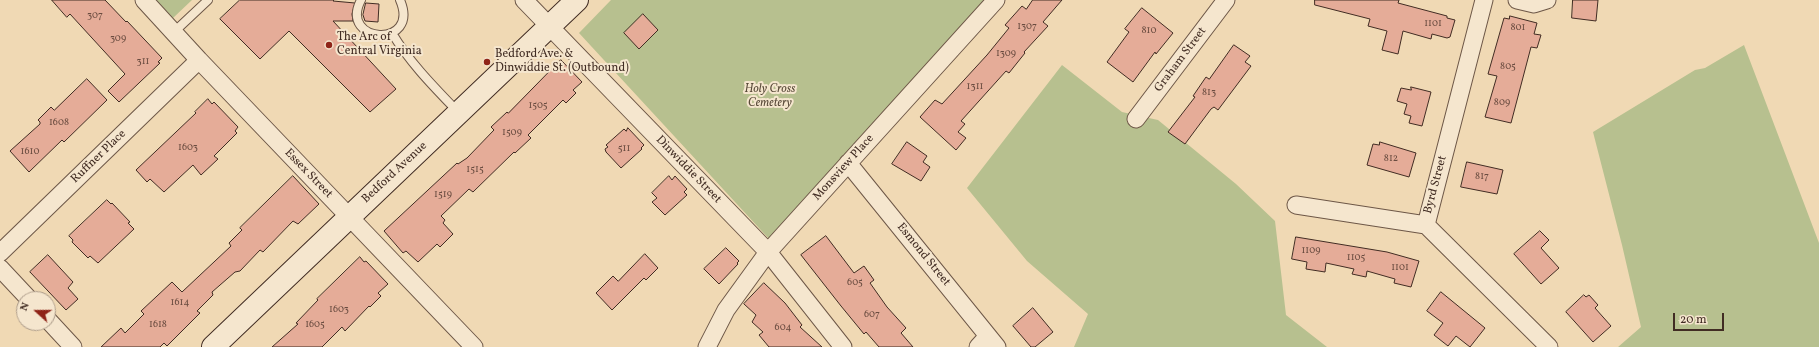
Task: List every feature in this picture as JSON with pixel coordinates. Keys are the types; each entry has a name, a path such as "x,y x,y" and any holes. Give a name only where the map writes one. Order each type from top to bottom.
{"street":[{"name":"Essex Street","path":"144,0 198,60 474,347"},
{"name":"Dinwiddie Street","path":"524,0 768,252 843,347"},
{"name":"Bedford Avenue","path":"213,347 577,0"},
{"name":"Monsview Place","path":"707,347 726,310 768,252 996,0"},
{"name":"Graham Street","path":"1136,120 1226,0"},
{"name":"Byrd Street","path":"1484,0 1426,225 1549,347"},
{"path":"1517,0 1534,4 1547,0"},
{"name":"Ruffner Place","path":"0,253 198,60"},
{"name":"Esmond Street","path":"848,163 988,343"},
{"path":"1296,205 1426,225"},
{"path":"0,268 22,291"},
{"path":"56,329 73,347"}],"lane":[{"path":"174,32 208,0"},
{"path":"361,0 357,16 359,23 370,34 377,36 392,33 398,29 404,15 404,7 400,0"},
{"path":"392,33 402,50 423,76 459,113"}],"green space":[{"path":"155,0 192,0 173,18"},
{"name":"Holy Cross Cemetery","path":"611,0 985,0 771,241 579,33"},
{"path":"1744,45 1819,243 1819,347 1618,347 1641,327 1593,132 1695,70 1705,68"},
{"path":"1062,65 1122,112 1158,120 1236,184 1275,221 1286,315 1327,347 1074,347 1088,314 1027,261 967,188"}],"building":[{"path":"52,0 105,0 162,58 158,62 160,63 119,102 108,91 125,74 70,14 67,17"},
{"name":"The Arc of Central Virginia","path":"240,0 334,0 333,1 355,3 352,14 353,21 333,21 396,89 370,112 289,31 260,59 220,19"},
{"path":"1033,0 1062,0 1043,22 1048,26 1024,52 1025,53 1009,73 1006,71 961,121 965,124 958,132 966,138 956,150 920,117 935,100 942,104 987,55 1009,28 1005,25 1022,6 1026,9"},
{"path":"1315,0 1399,0 1398,3 1447,16 1447,18 1455,20 1450,37 1447,38 1432,34 1431,39 1403,31 1398,54 1382,50 1387,31 1368,26 1370,19 1315,5"},
{"path":"1573,0 1598,0 1596,21 1572,18"},
{"path":"366,3 379,4 378,22 365,21 363,15"},
{"path":"1142,8 1173,33 1156,54 1155,52 1133,82 1107,62 1129,32 1125,29"},
{"path":"643,14 658,30 639,49 624,33"},
{"path":"1510,16 1537,23 1534,34 1541,35 1537,48 1531,47 1511,123 1485,117 1497,76 1488,74 1504,18 1509,19"},
{"path":"1234,45 1250,56 1245,62 1251,66 1218,110 1214,107 1211,109 1185,144 1168,132 1195,97 1193,96 1206,77 1209,79"},
{"path":"561,60 582,82 573,90 576,93 566,103 563,100 528,135 531,138 515,153 514,152 473,192 469,189 441,216 445,220 443,223 453,234 440,247 437,244 418,262 406,251 403,253 384,231 457,163 458,164 467,158 494,130 491,127 507,112 508,113"},
{"path":"87,79 107,100 64,142 62,140 29,172 10,151 40,124 38,120 51,107 54,110"},
{"path":"1411,87 1431,92 1422,126 1409,123 1411,116 1404,114 1407,104 1397,101 1401,88 1411,90"},
{"path":"208,99 212,104 214,102 238,127 235,131 237,133 214,156 218,159 201,175 193,165 164,192 150,179 147,182 136,170 196,113 195,112"},
{"path":"628,128 644,145 641,148 642,149 621,168 605,149 608,147 606,145 624,129 626,131"},
{"path":"907,142 927,156 923,162 930,167 921,181 892,164"},
{"path":"1380,142 1416,153 1409,177 1367,165 1373,144 1379,145"},
{"path":"1467,162 1503,170 1497,194 1461,187"},
{"path":"293,176 319,204 298,224 293,221 263,252 260,250 240,271 235,272 212,292 213,295 197,311 200,313 167,346 164,343 160,347 101,347 121,328 125,333 144,314 141,311 172,282 182,292 231,246 229,243 242,230 240,228"},
{"path":"669,176 672,180 675,176 687,189 684,192 687,195 665,215 652,202 657,198 652,193"},
{"path":"107,200 111,204 112,203 130,222 128,223 134,229 98,263 90,256 88,258 72,242 73,240 69,236"},
{"path":"1540,231 1549,240 1541,248 1559,268 1541,284 1514,254"},
{"path":"826,236 854,273 864,266 874,280 870,283 887,307 906,328 901,333 913,347 879,347 866,332 864,334 801,255"},
{"path":"1296,237 1387,252 1419,261 1411,287 1394,283 1395,279 1367,271 1366,277 1352,274 1354,269 1326,263 1325,272 1306,269 1307,262 1292,259"},
{"path":"726,248 739,261 737,263 738,264 719,284 704,269"},
{"path":"645,254 658,268 646,280 644,278 612,310 596,293 613,276 618,281"},
{"path":"48,255 73,282 68,288 78,299 66,310 56,299 56,291 48,291 30,272"},
{"path":"360,257 364,262 366,261 388,284 378,293 381,296 345,331 342,327 322,347 272,347 298,324 296,323 318,300 317,299"},
{"path":"764,283 785,303 802,325 800,327 822,347 769,347 759,335 763,332 752,322 756,315 744,304"},
{"path":"1441,292 1485,328 1470,347 1456,336 1448,346 1434,335 1443,323 1427,311"},
{"path":"1584,295 1586,297 1589,295 1598,305 1595,308 1611,326 1593,342 1566,312"},
{"path":"1033,308 1053,332 1035,347 1031,347 1013,326"}],"place":[{"name":"The Arc of Central Virginia","path":"329,45"},
{"name":"Bedford Ave. & Dinwiddie St. (Outbound)","path":"487,62"}]}
